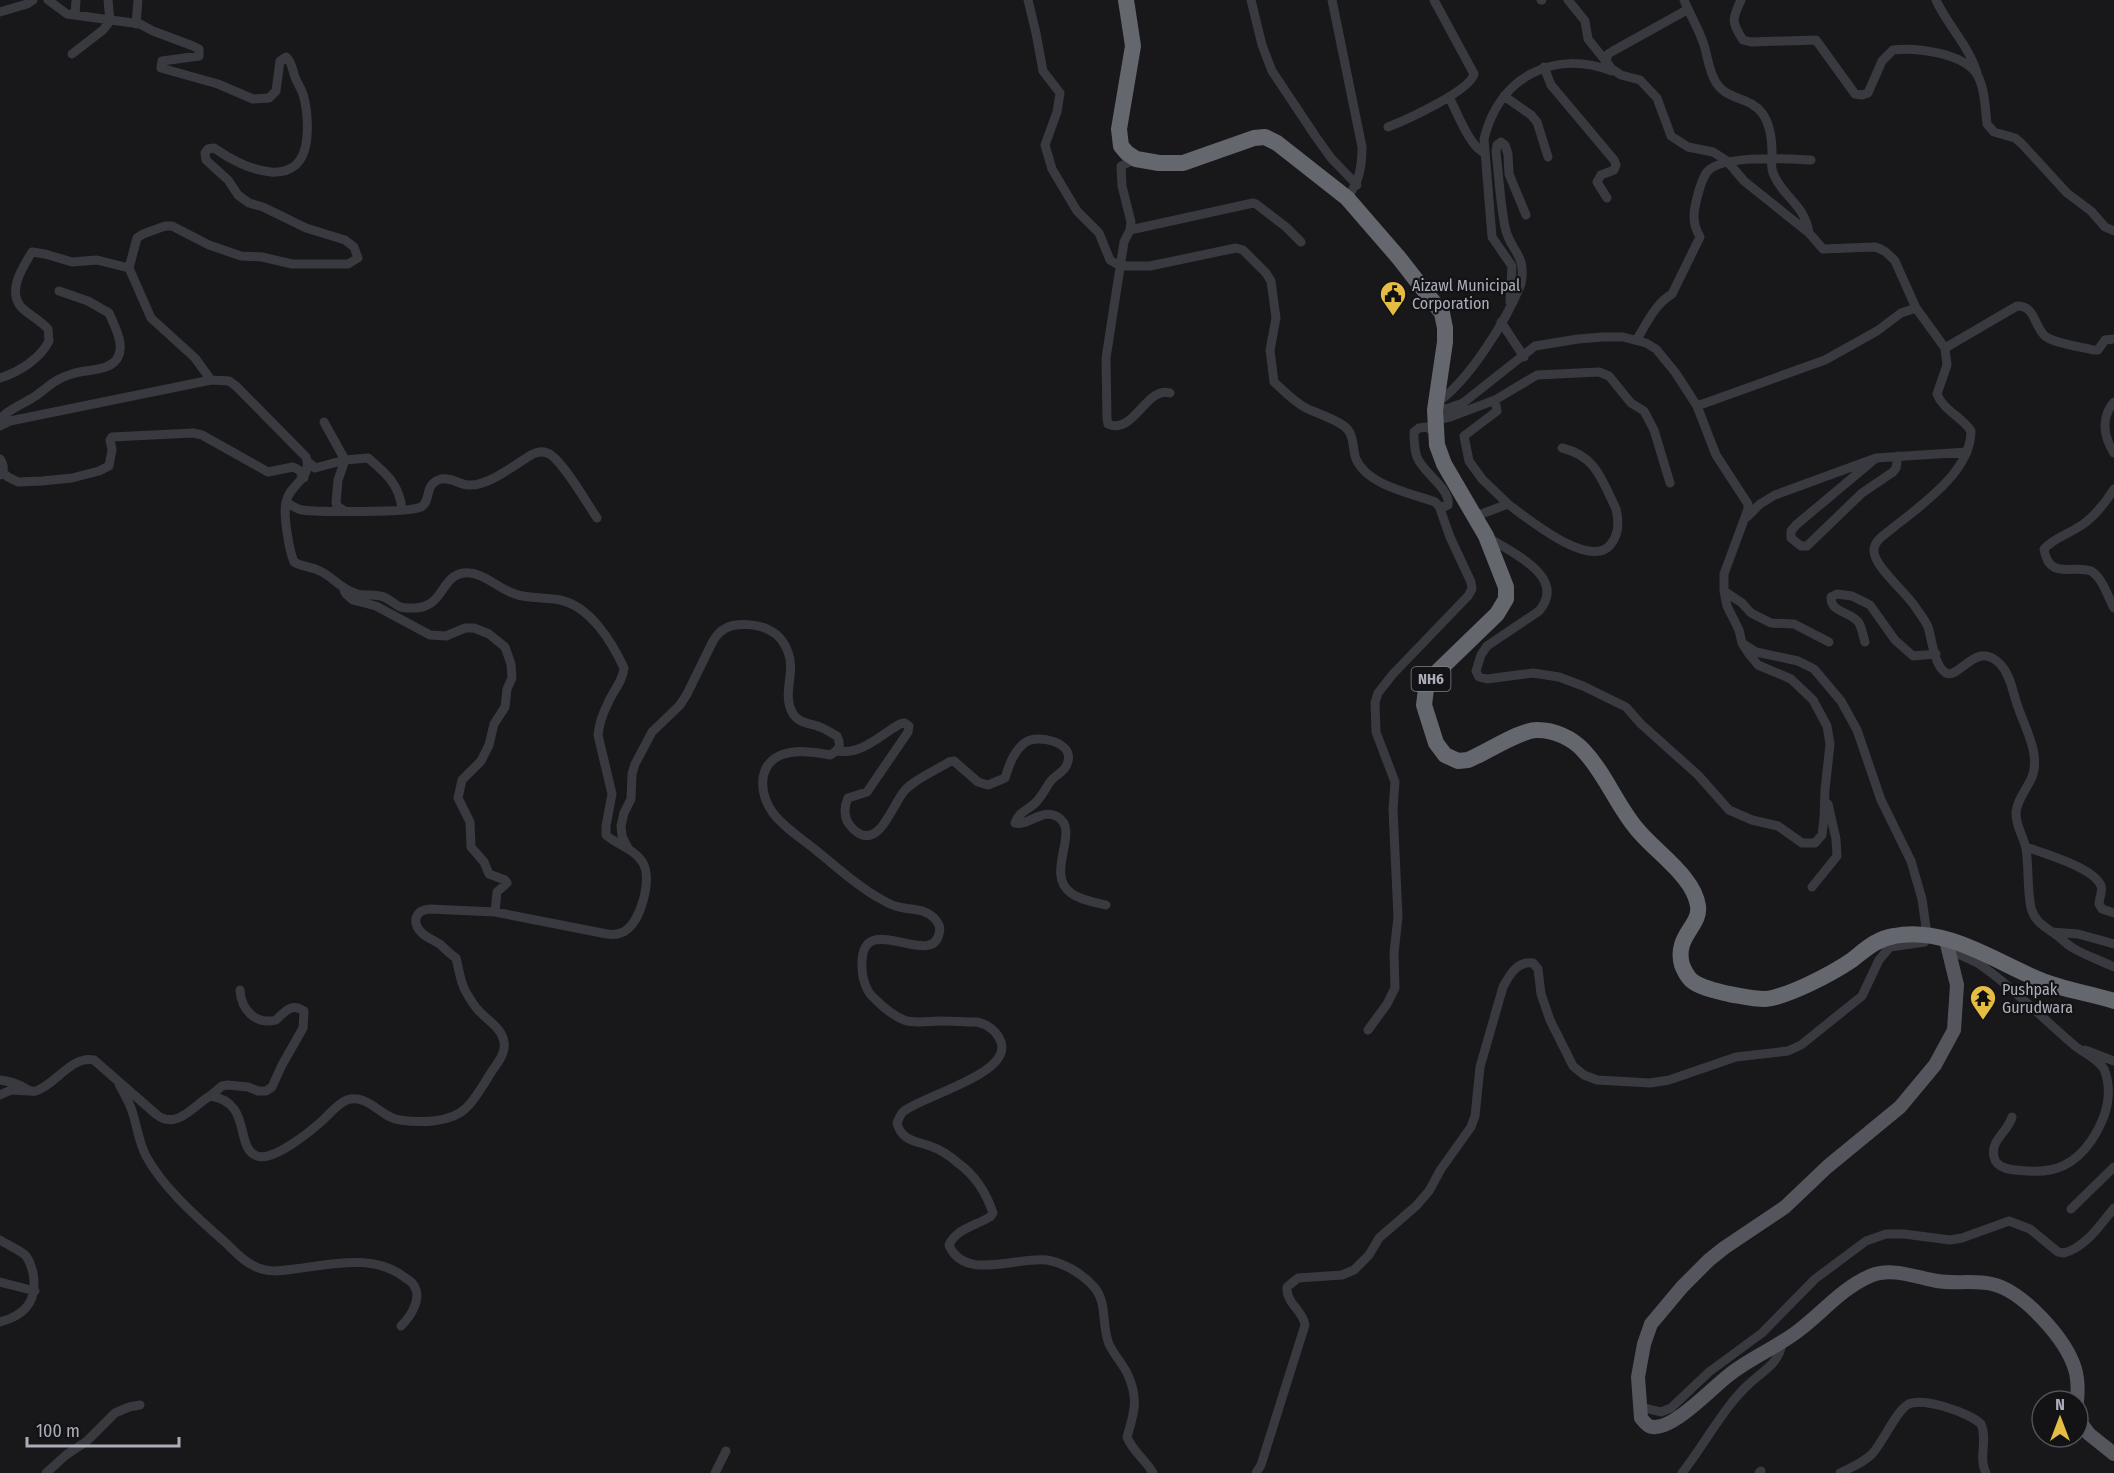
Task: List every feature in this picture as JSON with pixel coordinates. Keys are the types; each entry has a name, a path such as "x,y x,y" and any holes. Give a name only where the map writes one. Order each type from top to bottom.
{"highway":[{"path":"1126,0 1133,46 1119,129 1121,146 1136,159"},
{"name":"NH6","path":"1136,159 1159,163 1183,163 1241,141 1265,137 1277,143 1352,192 1442,313 1445,342 1436,417 1437,445 1444,464 1486,536 1502,576 1506,599 1497,614 1434,675 1426,690 1424,705 1436,743 1445,755 1458,761 1468,760 1522,733 1537,729 1566,737 1582,748 1637,829 1687,881 1695,895 1698,908 1694,921 1682,940 1680,956 1684,970 1691,980 1711,989 1743,997 1765,999 1779,996 1825,977 1882,938 1927,934 1947,946 1996,958 2039,980 2114,1001"}],"main road":[{"path":"1947,946 1957,985 1954,1030 1935,1065 1900,1107 1827,1167 1785,1207 1724,1248 1682,1287 1651,1324 1644,1344 1638,1377 1641,1418 1647,1425 1655,1428 1664,1425 1697,1403 1742,1365 1797,1332 1855,1284 1871,1275 1886,1272 1938,1281 1994,1284 2028,1303 2063,1345 2075,1369 2076,1389"},
{"path":"2090,1435 2114,1455"}],"street":[{"path":"0,12 33,0"},
{"path":"48,0 67,14 136,24 194,46 200,51 196,58 162,61 161,68 218,84 253,99 273,95 279,81 280,62 286,57 303,92 307,110 306,152 301,162 291,169 267,172 249,169 214,148 208,149 205,153 206,159 228,180 238,195 249,203 263,207 306,228 345,240 354,247 358,258 348,264 292,264 262,256 241,256 209,245 172,226 148,231 137,238 131,256 129,268 151,318 195,358 211,380"},
{"path":"75,15 76,0"},
{"path":"72,54 103,30 110,21 108,0"},
{"path":"136,24 138,0"},
{"path":"1028,0 1043,71 1060,93 1057,112 1045,145 1052,169 1077,211 1099,233 1110,260 1120,266 1150,266 1236,248 1243,250 1271,281 1276,318 1270,350 1274,381 1303,407 1345,426 1353,439 1354,451 1360,465 1376,478 1390,487 1430,500 1439,506 1448,506 1448,496 1422,467 1417,458 1414,432 1419,428 1427,428 1436,417 1452,390 1480,356 1521,284 1520,254 1505,229 1496,152 1497,145 1501,142 1505,145 1509,174 1526,215"},
{"path":"1251,0 1262,45 1272,71 1352,192"},
{"path":"1332,0 1362,147 1362,167 1352,192"},
{"path":"1388,127 1449,97 1470,83 1474,74 1434,0"},
{"path":"1568,0 1585,21 1588,39 1616,72"},
{"path":"1741,0 1733,16 1733,22 1743,40 1751,42 1816,40 1855,94 1868,93 1882,61 1893,50 1911,49 1941,54 1964,63 1977,75"},
{"path":"1936,0 1959,41 1968,49 1990,129 2022,144 2067,193 2091,211 2105,227 2114,231"},
{"path":"1606,62 1608,54 1685,11 1685,4"},
{"path":"1685,4 1699,32 1712,77 1718,86 1725,92 1746,99 1763,114 1770,132 1774,177 1803,214 1809,233"},
{"path":"1509,307 1512,266 1492,237 1484,139 1487,126 1508,90 1525,76 1544,67 1569,64 1598,66 1640,80 1657,98 1669,131 1676,139 1688,147 1713,152 1726,161 1744,181 1809,233 1823,249 1875,247 1883,249 1895,261 1916,308 1945,348 1947,365 1937,394 1940,402 1971,431 1967,452 1959,468 1922,504 1878,540 1874,550 1875,560 1913,603 1927,626 1939,666 1949,674 1954,673 1972,658 1982,656 1992,658 2006,672 2030,740 2035,762 2033,775 2016,813 2026,847 2031,907 2035,918 2070,946 2114,967"},
{"path":"1544,67 1551,85 1614,160 1616,165 1614,170 1601,176 1597,182 1607,198"},
{"path":"1504,96 1537,122 1548,157"},
{"path":"1449,97 1469,137 1479,151 1485,153"},
{"path":"1637,339 1649,318 1664,299 1672,294 1700,237 1694,227 1693,211 1706,173 1714,166 1726,161 1772,158 1811,160"},
{"path":"1136,159 1121,166 1122,186 1131,222 1130,231 1124,242 1106,358 1108,424 1119,425 1137,416 1158,393 1170,393"},
{"path":"1130,231 1253,203 1286,227 1301,242"},
{"path":"0,378 20,370 49,341 48,328 21,306 16,298 15,290 18,279 32,252 72,262 97,260 129,268"},
{"path":"59,291 88,301 109,313 119,341 119,356 114,363 99,369 70,374 54,381 37,395 8,411 2,417 1,425 211,380 229,381 303,453 307,461 308,467 304,478 291,490 286,502 288,541 294,562 320,571 356,594 385,597 398,607 424,608 434,603 443,588 454,577 464,573 485,578 515,594 562,600 581,609 596,625 617,653 624,668 618,685 608,702 598,735 612,794 606,835 629,850 643,864 647,874 642,906 628,929 624,933 607,934 495,912 422,909 415,916 417,927 422,933 440,944 456,958 466,992 478,1010 498,1029 504,1041 502,1056 464,1110 432,1122 414,1122 396,1120 367,1101 346,1100 284,1149 264,1157 257,1156 249,1150 238,1113 232,1106 218,1097 210,1096"},
{"path":"1945,348 2017,306 2030,310 2040,329 2049,339 2094,350 2098,350 2105,340 2114,339"},
{"path":"1697,406 1825,360 1877,331 1901,313 1916,308"},
{"path":"1501,322 1524,357"},
{"path":"1436,417 1449,408 1463,403 1536,346 1604,337 1623,337 1637,339 1656,349 1676,372 1697,406 1716,454 1746,500 1748,509 1724,574 1727,606 1743,643 1758,665 1791,679 1813,700 1827,726 1830,744 1822,835 1815,843 1802,843 1778,826 1752,820 1729,810 1698,775 1641,724 1626,707 1583,686 1546,674 1533,673 1487,679 1479,677 1476,671 1477,665 1487,646 1539,611 1545,604 1547,596 1546,580 1532,565 1486,536"},
{"path":"1436,417 1450,417 1495,400 1537,375 1588,371 1605,374 1621,388 1632,403 1644,411 1654,430 1670,483"},
{"path":"1495,400 1497,411 1464,436 1469,461 1508,504 1531,521 1579,550 1600,553 1608,549 1617,533 1616,509 1591,462 1576,452 1562,448"},
{"path":"2114,402 2107,410 2104,422 2106,437 2114,453"},
{"path":"324,422 345,460 338,480 336,503 345,511"},
{"path":"0,459 3,464 1,473 18,482 72,478 109,466 112,437 192,433 201,435 268,472 293,467 299,470 304,478"},
{"path":"286,502 300,510 402,510 420,507 424,504 430,487 435,481 450,479 468,485 478,484 494,479 523,459 540,452 548,453 562,466 597,518"},
{"path":"1743,521 1760,504 1775,495 1876,458 1967,452"},
{"path":"1876,458 1796,525 1791,531 1791,538 1801,546 1807,546 1862,493 1893,472 1898,456"},
{"path":"307,461 315,468 345,460 368,458 383,470 396,486 401,498 402,510"},
{"path":"2114,489 2081,527 2049,543 2044,549 2048,562 2060,571 2089,570 2096,576 2114,608"},
{"path":"1476,516 1508,504"},
{"path":"1368,1030 1387,1004 1395,988 1394,953 1398,917 1393,809 1395,783 1376,732 1375,703 1385,683 1451,615 1472,589 1468,574 1450,537 1439,506"},
{"path":"344,588 346,594 353,600 376,606 430,635 446,636 465,628 478,629 501,643 508,654 512,678 507,689 505,707 494,724 489,745 481,761 462,780 458,798 470,822 471,847 484,862 489,874 507,883 497,892 495,912"},
{"path":"1724,591 1742,603 1751,614 1771,623 1794,624 1829,642"},
{"path":"1864,642 1859,623 1850,615 1834,607 1831,597 1837,594 1852,596 1870,605 1894,640 1913,656 1936,654"},
{"path":"629,850 622,836 621,826 624,813 632,800 632,774 635,764 652,732 680,705 713,641 726,628 735,625 754,626 772,631 782,641 789,654 788,693 793,713 806,724 817,725 837,736 838,751"},
{"path":"1256,1473 1261,1465 1305,1325 1303,1315 1291,1304 1287,1287 1298,1278 1342,1275 1354,1270 1369,1255 1379,1238 1430,1191 1441,1169 1471,1127 1475,1116 1480,1066 1503,987 1509,975 1519,965 1526,962 1533,963 1538,969 1541,994 1550,1020 1574,1066 1584,1075 1597,1080 1650,1083 1669,1080 1736,1057 1788,1051 1801,1045 1862,996 1879,960 1890,947 1924,942 1927,934 1922,899 1911,861 1881,801 1857,729 1841,701 1814,669 1798,661 1756,652 1743,643"},
{"path":"1106,905 1070,893 1061,881 1060,871 1066,827 1061,819 1052,814 1041,814 1017,825 1015,823 1019,814 1034,804 1051,781 1063,771 1068,757 1062,746 1044,740 1034,739 1026,742 1013,758 1005,778 988,784 978,782 954,761 949,762 915,780 897,800 877,831 863,836 848,822 845,803 848,798 867,792 908,732 908,724 900,724 856,750 848,752 838,751 830,755 814,751 781,755 770,763 762,777 763,793 774,814 830,862 877,897 893,905 918,909 931,915 938,923 940,931 938,939 930,945 917,946 890,939 875,940 866,944 862,951 862,969 867,990 882,1006 904,1020 985,1024 1000,1038 1003,1047 996,1061 974,1077 904,1111 897,1123 899,1131 913,1142 932,1146 958,1163 976,1179 986,1195 993,1213 990,1217 953,1236 949,1245 953,1254 958,1258 992,1266 1028,1260 1046,1260 1064,1265 1094,1286 1101,1298 1106,1335 1128,1375 1135,1399 1134,1418 1127,1437 1131,1447 1154,1473"},
{"path":"1812,887 1836,859 1838,853 1825,790"},
{"path":"2026,847 2086,871 2101,884 2099,904 2102,909 2114,913"},
{"path":"2052,932 2078,934 2114,944"},
{"path":"1947,946 1981,965 2077,1048 2100,1064 2109,1083 2107,1113 2088,1144 2074,1159 2047,1172 2007,1169 1999,1166 1994,1158 1994,1147 1998,1138 2010,1125 2012,1117"},
{"path":"0,1095 11,1090 37,1091 74,1063 83,1059 94,1060 166,1120 176,1120 184,1116 222,1086 248,1087 266,1091 272,1087 303,1028 304,1011 293,1006 276,1020 264,1022 256,1019 246,1010 240,990"},
{"path":"2077,1048 2114,1061"},
{"path":"116,1079 131,1107 141,1145 153,1166 188,1209 249,1264 266,1271 346,1263 386,1266 414,1284 417,1293 417,1300 401,1326"},
{"path":"0,1080 19,1084 29,1091"},
{"path":"2071,1209 2114,1167"},
{"path":"1639,1411 1645,1408 1661,1412 1671,1408 1709,1372 1762,1333 1815,1280 1866,1241 1886,1234 1950,1240 2009,1221 2030,1229 2058,1252 2064,1253 2096,1231 2114,1208"},
{"path":"0,1240 24,1255 31,1264 35,1291 29,1305 12,1318 0,1322"},
{"path":"0,1282 35,1291"},
{"path":"1682,1473 1747,1385 1779,1357 1782,1342"},
{"path":"1840,1473 1858,1465 1870,1456 1904,1407 1916,1401 1953,1409 1981,1424 1985,1444 1983,1466 1986,1473"},
{"path":"46,1473 66,1455 87,1441 115,1413 140,1405"},
{"path":"715,1473 726,1451"}],"place":[{"name":"Aizawl Municipal Corporation","path":"1393,317"},
{"name":"Pushpak Gurudwara","path":"1983,1021"}]}
